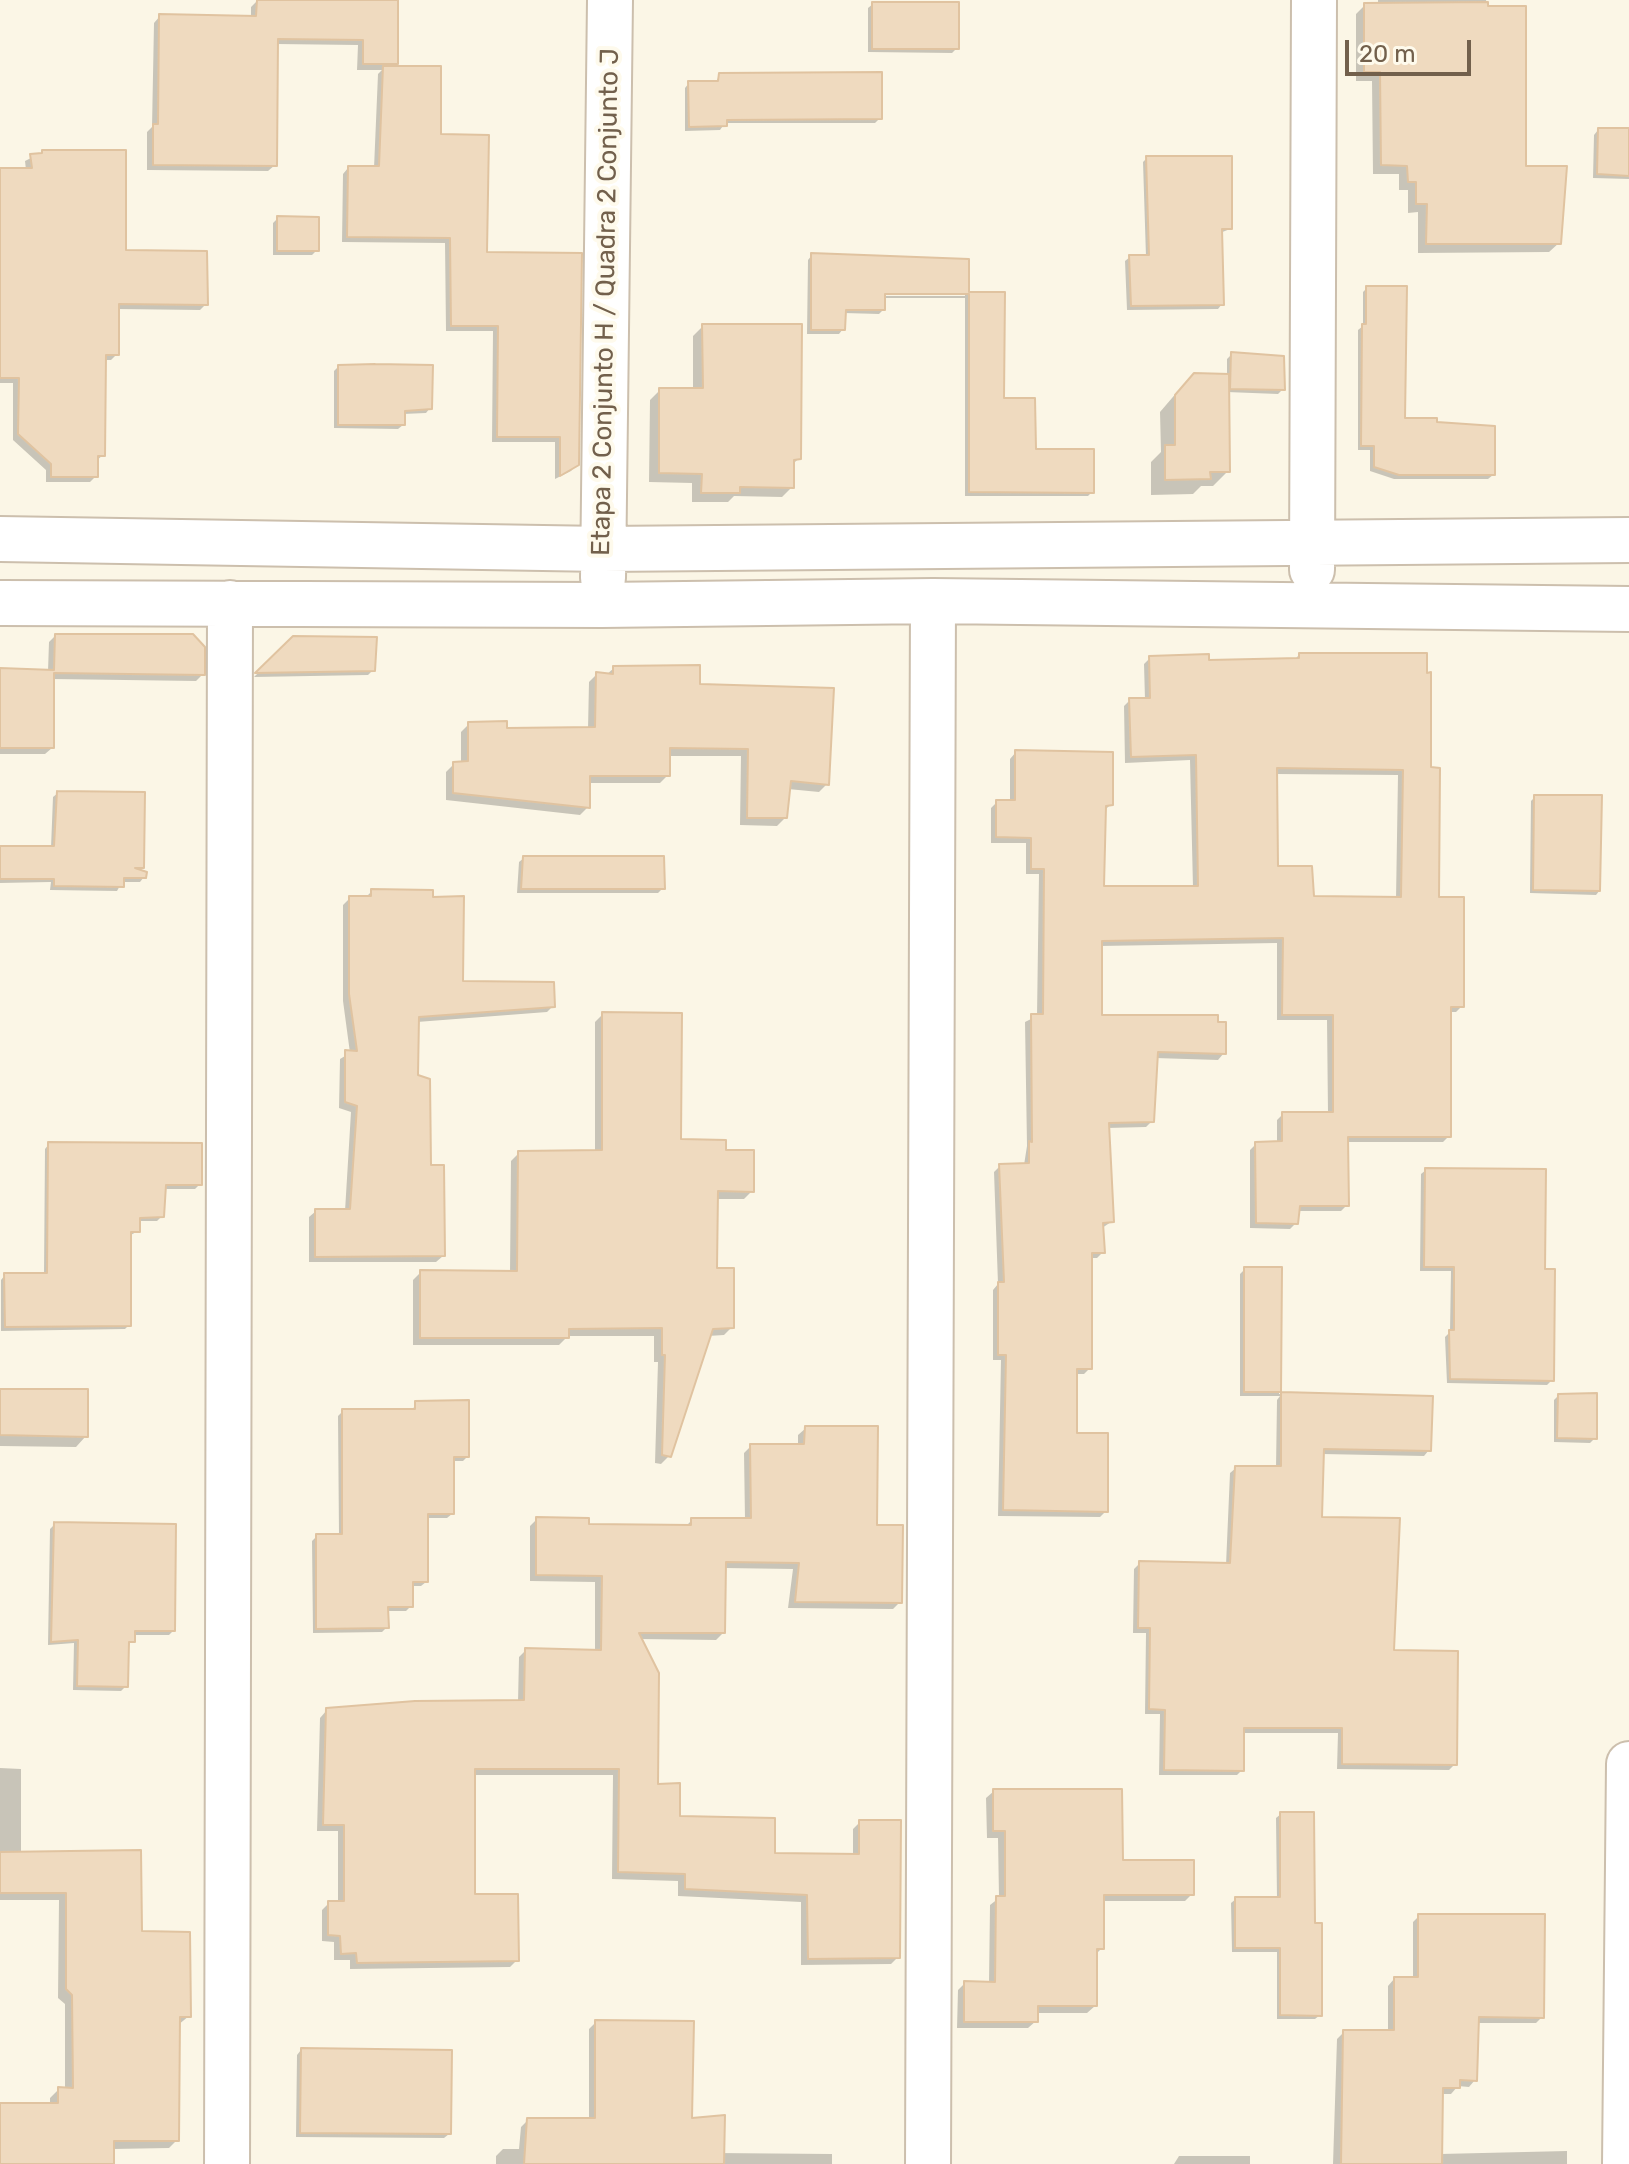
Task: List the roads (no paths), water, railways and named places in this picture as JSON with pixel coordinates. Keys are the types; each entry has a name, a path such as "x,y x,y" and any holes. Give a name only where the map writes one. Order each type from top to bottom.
{"street":[{"name":"Etapa 2 Conjunto H / Quadra 2 Conjunto J","path":"602,605 610,0"},
{"path":"1313,605 1314,0"},
{"path":"0,539 603,549 1629,540"},
{"path":"928,2164 933,601"},
{"path":"0,603 602,605 933,601 1629,609"},
{"path":"227,2164 230,603"},
{"path":"1625,2164 1629,1764"}]}
